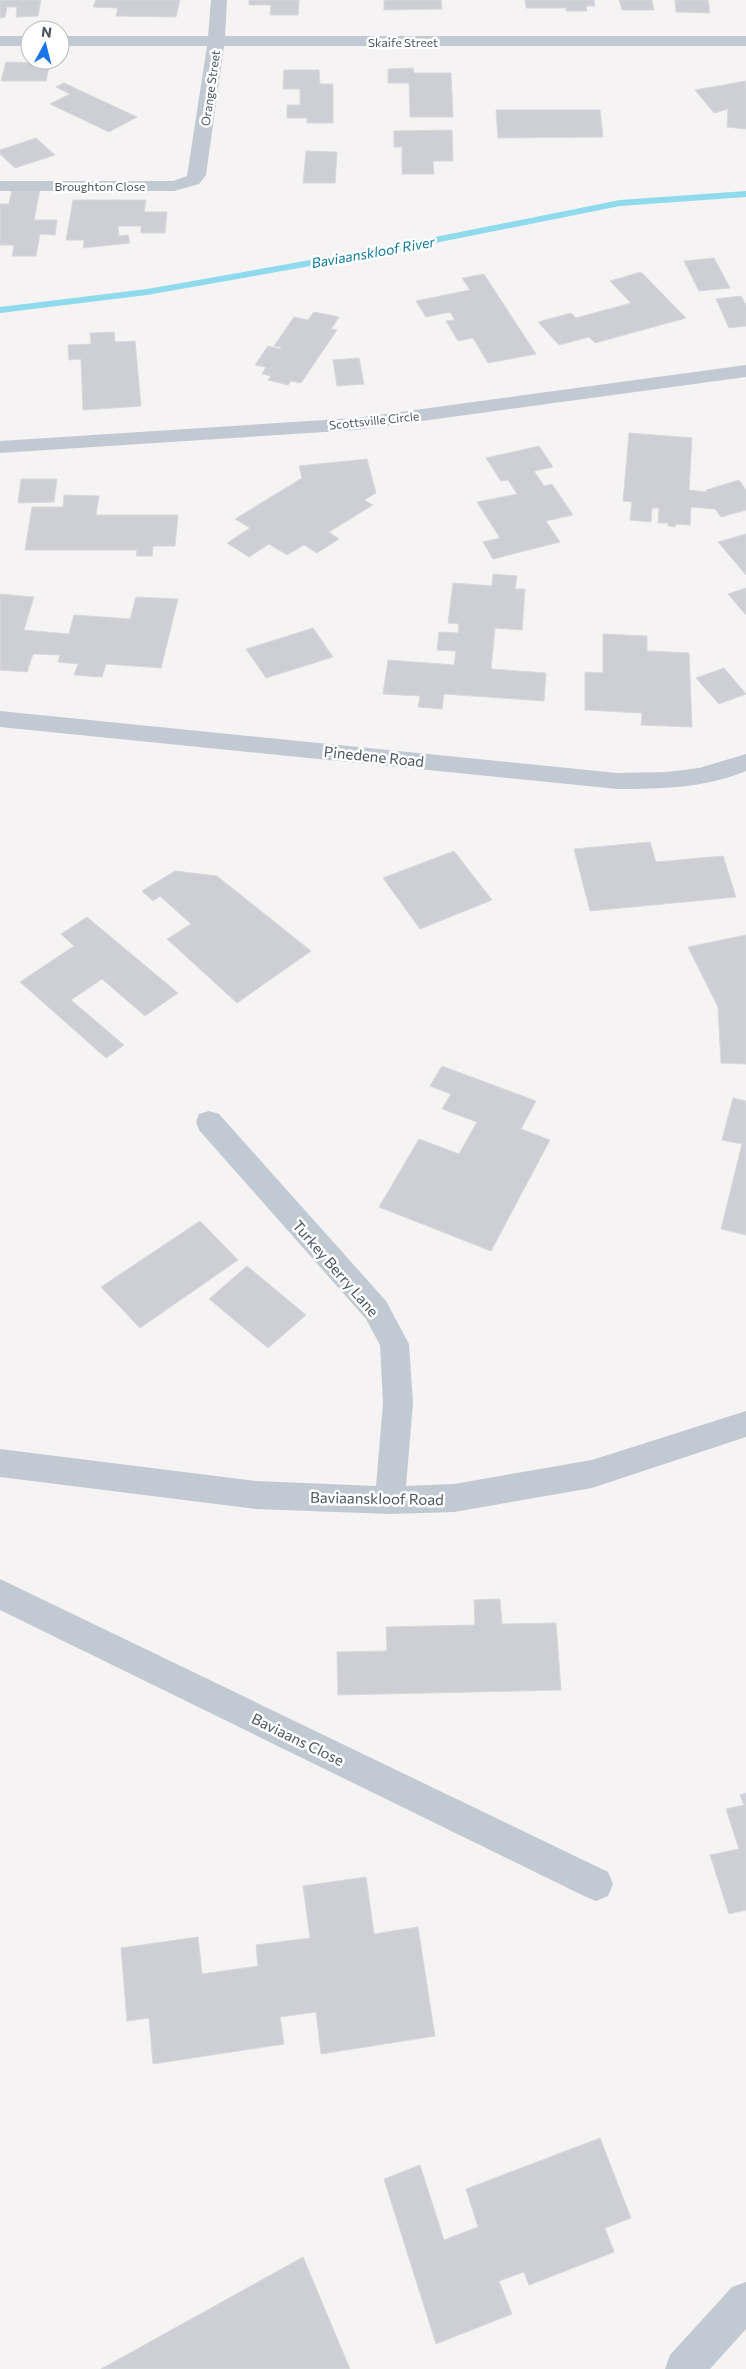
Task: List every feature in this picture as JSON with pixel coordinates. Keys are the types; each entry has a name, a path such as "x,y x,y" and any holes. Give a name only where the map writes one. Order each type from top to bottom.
{"street":[{"name":"Orange Street","path":"198,175 216,42 218,0"},
{"path":"0,41 20,41"},
{"name":"Skaife Street","path":"70,41 746,41"},
{"name":"Broughton Close","path":"0,186 174,186 193,180 198,175"},
{"name":"Scottsville Circle","path":"0,447 171,434 356,424 746,370"},
{"name":"Pinedene Road","path":"0,719 617,781 675,781 725,772 746,762"},
{"name":"Turkey Berry Lane","path":"209,1122 376,1310 394,1344 398,1403 390,1500"},
{"name":"Baviaanskloof Road","path":"0,1463 256,1495 390,1500 454,1498 592,1474 746,1424"},
{"name":"Baviaans Close","path":"0,1594 596,1884"},
{"path":"684,2369 746,2301"}],"building":[{"path":"0,0 41,0 38,16 16,17 17,7 7,7 5,17 0,18"},
{"path":"96,0 180,0 176,17 116,16 118,8 93,7"},
{"path":"249,0 299,0 298,15 270,15 271,5 249,5"},
{"path":"384,0 441,0 442,9 384,10"},
{"path":"525,0 594,0 595,6 586,6 587,11 566,11 566,8 526,8"},
{"path":"619,0 652,0 654,10 622,10"},
{"path":"675,0 708,0 710,13 676,12"},
{"path":"6,62 20,62 20,70 48,70 46,81 1,81"},
{"path":"413,68 414,73 451,73 453,117 410,117 409,83 388,83 388,69"},
{"path":"284,70 319,70 320,84 333,84 333,123 307,123 307,118 287,118 287,105 300,105 300,89 283,89"},
{"path":"746,81 746,129 727,127 728,109 714,113 695,90"},
{"path":"64,83 137,117 109,132 50,104 70,94 56,87"},
{"path":"496,110 600,110 603,137 498,138"},
{"path":"452,130 453,161 433,161 434,174 402,174 402,147 394,147 394,131"},
{"path":"36,138 55,155 15,168 0,154 0,150"},
{"path":"306,151 337,152 335,183 303,183"},
{"path":"12,189 40,189 34,220 57,220 55,235 40,234 36,256 12,256 14,245 0,245 0,204 9,204"},
{"path":"73,200 146,200 144,212 167,212 165,233 141,233 141,226 118,226 119,236 128,235 130,243 83,248 84,240 66,240"},
{"path":"714,258 730,288 699,291 684,261"},
{"path":"641,272 686,318 595,343 589,337 559,345 538,322 571,313 576,318 631,303 610,281"},
{"path":"484,274 536,354 488,363 473,338 458,341 446,321 455,320 450,312 426,317 416,301 470,290 462,278"},
{"path":"741,296 746,305 746,326 729,328 716,299"},
{"path":"314,312 339,317 331,329 337,330 301,383 291,381 288,385 268,380 271,376 262,374 266,367 255,365 268,346 280,349 281,347 274,346 294,317 308,320"},
{"path":"114,332 115,342 135,341 141,406 83,410 81,359 69,360 68,345 91,344 90,333"},
{"path":"359,358 364,384 337,386 333,360"},
{"path":"629,433 692,438 689,490 708,492 706,490 739,480 746,490 746,510 721,517 715,509 691,507 690,525 676,524 675,527 668,526 668,523 658,523 659,508 652,508 651,522 630,520 632,502 623,501"},
{"path":"539,446 553,467 534,471 544,486 552,484 573,515 546,521 560,542 493,559 483,542 500,538 477,502 517,494 508,480 501,481 486,458"},
{"path":"367,459 376,493 364,500 373,505 329,532 339,539 317,553 304,545 287,555 269,544 249,557 227,543 250,528 235,519 302,478 299,466"},
{"path":"21,479 57,479 54,502 18,503"},
{"path":"64,495 99,496 96,515 178,515 175,546 153,546 152,556 136,556 137,550 25,550 32,507 63,507"},
{"path":"746,534 746,575 718,542"},
{"path":"493,574 517,576 515,589 525,589 522,630 495,628 491,669 546,673 544,701 444,694 442,709 418,707 420,696 383,694 388,660 454,665 456,651 437,650 439,632 458,633 459,624 448,623 453,583 492,586"},
{"path":"746,588 746,614 745,614 728,594"},
{"path":"0,594 34,597 24,630 69,634 74,615 130,619 136,597 178,599 161,668 106,664 102,677 74,675 78,664 58,662 60,655 33,654 27,672 0,670"},
{"path":"313,628 333,657 266,678 246,649"},
{"path":"603,634 647,636 647,651 689,653 692,727 641,725 642,713 585,710 585,672 603,673"},
{"path":"724,668 746,694 719,704 696,678"},
{"path":"650,842 656,862 723,856 736,897 590,911 574,849"},
{"path":"454,851 492,900 420,929 383,878"},
{"path":"175,871 217,876 311,951 237,1003 167,939 191,924 160,896 153,901 142,891"},
{"path":"87,917 178,993 145,1016 102,979 71,1000 124,1045 106,1058 20,982 74,946 61,934"},
{"path":"746,935 746,1064 721,1063 718,1007 688,947"},
{"path":"442,1066 536,1101 521,1129 550,1140 491,1251 379,1207 419,1139 459,1154 477,1122 442,1109 451,1094 430,1086"},
{"path":"733,1098 746,1101 746,1235 721,1229 742,1144 722,1140"},
{"path":"200,1221 238,1260 140,1328 101,1287"},
{"path":"247,1266 306,1315 268,1348 209,1299"},
{"path":"500,1599 502,1624 556,1623 561,1690 338,1695 337,1652 387,1651 386,1627 475,1625 474,1600"},
{"path":"746,1793 746,1910 729,1914 710,1855 739,1849 726,1809 744,1805 740,1795"},
{"path":"366,1877 374,1934 418,1927 435,2036 321,2054 316,2012 280,2017 284,2044 153,2064 149,2018 127,2021 121,1948 198,1937 202,1974 258,1966 256,1945 310,1938 303,1886"},
{"path":"600,2138 631,2218 605,2228 614,2252 529,2285 524,2272 499,2281 512,2314 436,2344 384,2179 420,2165 444,2240 478,2227 466,2189"},
{"path":"303,2257 350,2369 101,2369"}],"waterway":[{"name":"Baviaanskloof River","path":"0,310 147,292 395,248 620,203 746,194"}]}
